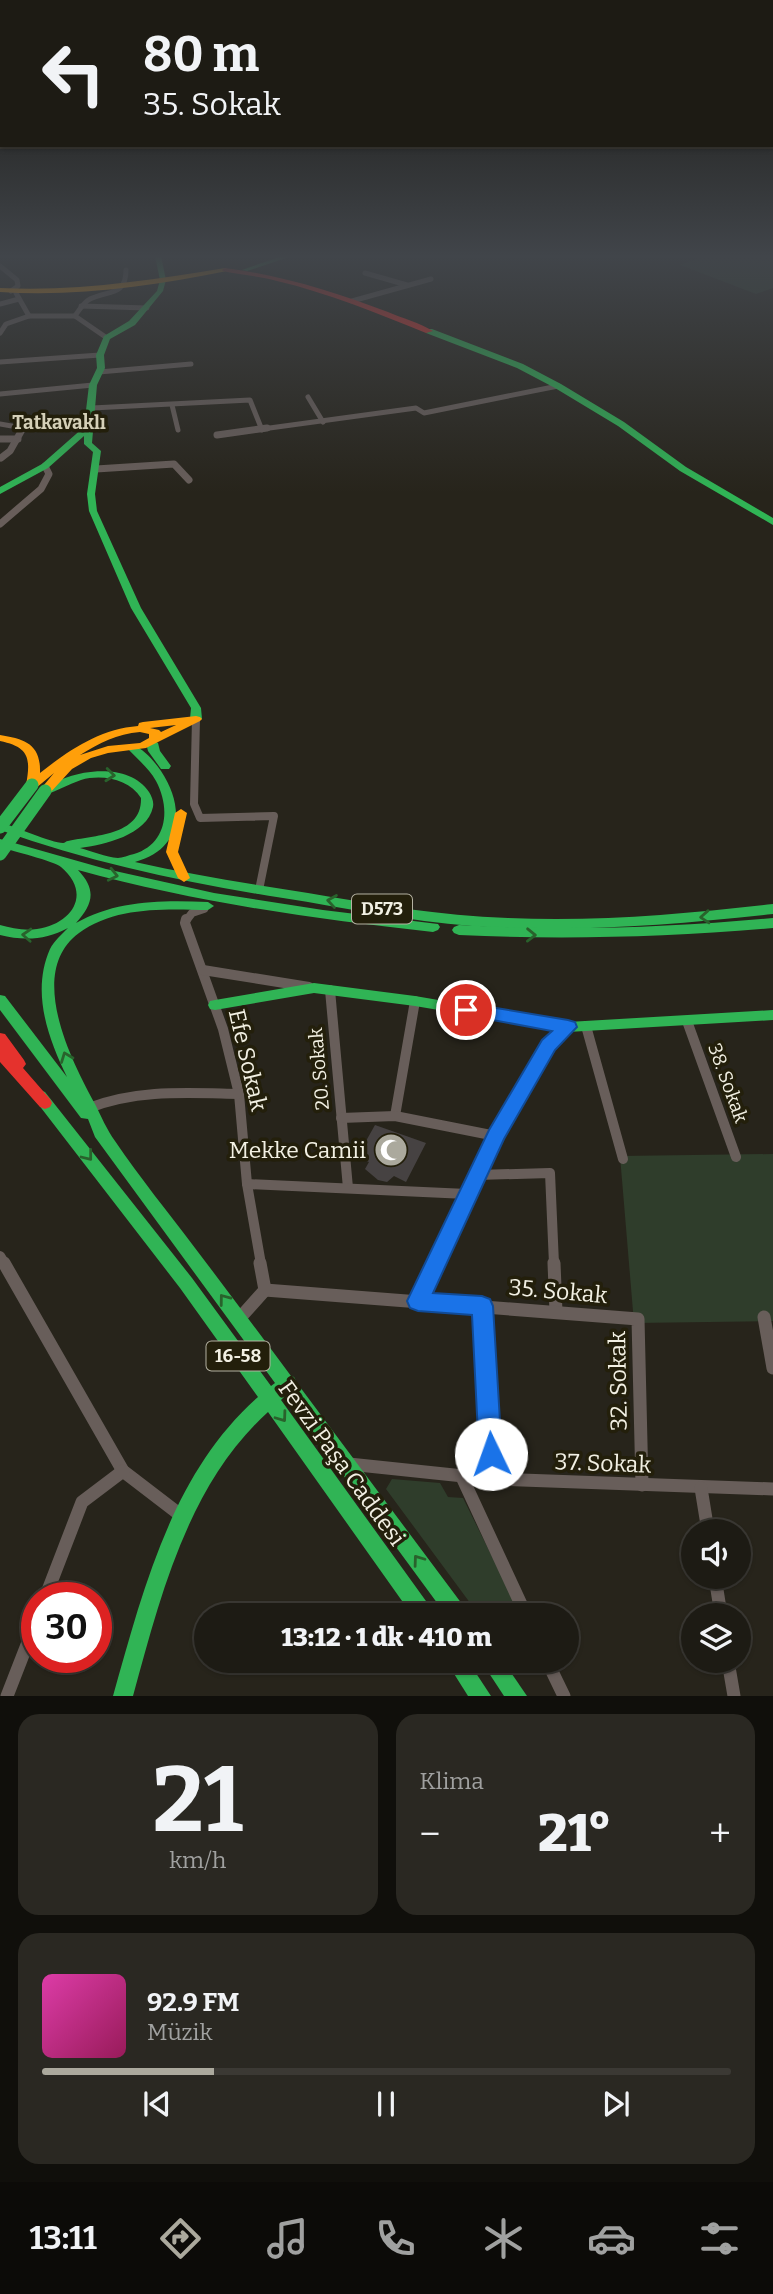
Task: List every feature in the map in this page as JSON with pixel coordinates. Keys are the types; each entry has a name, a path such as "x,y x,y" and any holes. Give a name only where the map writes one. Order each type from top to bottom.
{"main road":[{"path":"112,335 107,338 100,355 88,428 88,444 97,451 96,469 89,494 93,511 136,608 196,708 196,719"},
{"path":"440,335 520,366 558,386 621,424 683,469 773,522"},
{"path":"0,491 45,466 88,428"},
{"path":"0,854 49,768 130,727 196,719"},
{"path":"0,827 39,788 66,766 108,749 131,748 153,741 196,719"},
{"path":"143,725 153,729 154,751 173,777 181,803 180,819 171,849 172,862 184,878"},
{"path":"117,862 146,853 157,846 166,832 171,799 166,782 148,760 121,744 121,732"},
{"path":"0,738 25,744 34,753 39,788"},
{"path":"39,788 82,776 113,774 138,783 146,793 148,805 143,817 132,828 98,842 59,846"},
{"name":"D573","path":"0,827 59,846 184,878 429,917 585,924 714,917 773,909"},
{"name":"D573","path":"0,844 65,864 200,895 328,918 517,935 602,936 688,932 773,923"},
{"path":"0,930 38,936 66,925 83,904 87,893 84,883 65,864"},
{"path":"86,1109 49,1006 46,978 56,949 77,926 109,910 151,903 214,906 328,918"},
{"path":"215,1005 314,988 415,1001 568,1027 773,1015"},
{"path":"0,1000 86,1109"},
{"path":"0,1038 45,1103"},
{"path":"0,1052 45,1103"},
{"name":"Fevzi Paşa Caddesi","path":"45,1103 186,1283 415,1603"},
{"name":"Fevzi Paşa Caddesi","path":"86,1109 106,1140 449,1603"},
{"path":"123,1696 162,1568 208,1465 267,1397 288,1383"},
{"path":"465,1673 481,1696"},
{"path":"500,1673 517,1696"}],"street":[{"path":"103,335 107,338"},
{"path":"0,362 100,355"},
{"path":"0,394 191,364"},
{"path":"218,435 416,408 425,413 558,386"},
{"path":"308,397 323,422"},
{"path":"92,408 250,401 262,430"},
{"path":"172,405 178,429"},
{"path":"0,424 23,428 88,428"},
{"path":"1,458 18,439 23,428"},
{"path":"0,439 18,439"},
{"path":"96,469 173,464 189,480"},
{"path":"0,524 41,489 49,474 45,466"},
{"path":"196,719 194,803 200,818 274,816 259,890"},
{"name":"Efe Sokak","path":"214,906 192,912 187,915 185,923 215,1005 239,1094 247,1184 265,1290"},
{"path":"203,970 314,988"},
{"name":"20. Sokak","path":"330,990 348,1188"},
{"path":"396,1116 415,1001"},
{"name":"38. Sokak","path":"687,1021 736,1157"},
{"path":"586,1026 623,1159"},
{"path":"418,1301 496,1136 548,1045 568,1027"},
{"path":"86,1109 112,1098 137,1094 239,1094"},
{"path":"341,1118 396,1116 496,1136"},
{"path":"477,1175 550,1172 556,1312"},
{"path":"247,1184 467,1194"},
{"path":"0,1256 123,1471 183,1517"},
{"path":"239,1319 265,1290"},
{"name":"35. Sokak","path":"265,1290 638,1319"},
{"path":"482,1306 492,1479"},
{"path":"764,1317 773,1368"},
{"name":"32. Sokak","path":"638,1319 642,1485"},
{"name":"37. Sokak","path":"348,1464 492,1479 773,1489"},
{"path":"51,1582 82,1502 123,1471"},
{"path":"462,1477 520,1603"},
{"path":"701,1488 706,1519"},
{"path":"7,1696 21,1660"},
{"path":"553,1673 564,1696"},
{"path":"730,1673 734,1696"}],"green space":[{"path":"773,1154 773,1321 634,1323 620,1156"},
{"path":"392,1479 440,1483 448,1497 463,1498 515,1603 470,1603 386,1489"}],"building":[{"name":"Mekke Camii","path":"375,1125 426,1143 406,1182 394,1176 387,1182 378,1180 365,1169 369,1162 357,1157"}],"traffic: fast":[{"path":"0,491 45,466 88,428 93,385 101,368 100,355 107,338 112,335"},
{"path":"440,335 520,366 558,386 621,424 683,469 773,522"},
{"path":"88,428 88,444 97,451 91,494 93,511 136,608 196,708 196,719"},
{"path":"152,743 154,751 165,766"},
{"path":"118,862 150,852 165,837 170,824 171,810 162,782 144,757 133,748"},
{"path":"45,791 70,780 96,774 122,778 133,783 147,798 147,807 142,817 130,828 100,841 68,845"},
{"path":"0,827 32,785"},
{"path":"0,854 45,791"},
{"path":"0,826 68,849 172,874 447,919 510,923 585,923 660,920 773,909"},
{"path":"0,843 106,874 214,897 433,927"},
{"path":"0,930 18,935 37,934 55,929 70,920 81,909 85,896 81,881 67,866"},
{"path":"106,1140 73,1075 53,1024 49,1007 48,974 57,948 73,930 96,918 122,910 151,906 208,906"},
{"path":"459,930 616,933 773,923"},
{"path":"215,1005 314,988 415,1001 568,1027 773,1015"},
{"path":"0,1000 86,1114"},
{"path":"40,1096 186,1283 415,1603"},
{"path":"100,1133 449,1603"},
{"path":"123,1696 151,1599 188,1505 204,1475 230,1438 253,1413 288,1383"},
{"path":"465,1673 481,1696"},
{"path":"500,1673 517,1696"}],"traffic: slow":[{"path":"143,725 196,719 155,739"},
{"path":"32,785 73,754 107,736 124,730 155,732 155,739 147,744 108,749 77,761 60,774 45,791"},
{"path":"0,738 20,743 31,751 34,765 32,785"},
{"path":"181,813 172,852 184,878"}],"traffic: jam":[{"path":"0,1038 19,1064"},
{"path":"0,1052 45,1103"}],"place":[{"name":"Mekke Camii","path":"391,1150"}],"district":[{"name":"Tatkavaklı","path":"59,422"}],"route":[{"path":"466,1010 568,1027 548,1045 496,1136 418,1301 482,1306 491,1454"}]}
